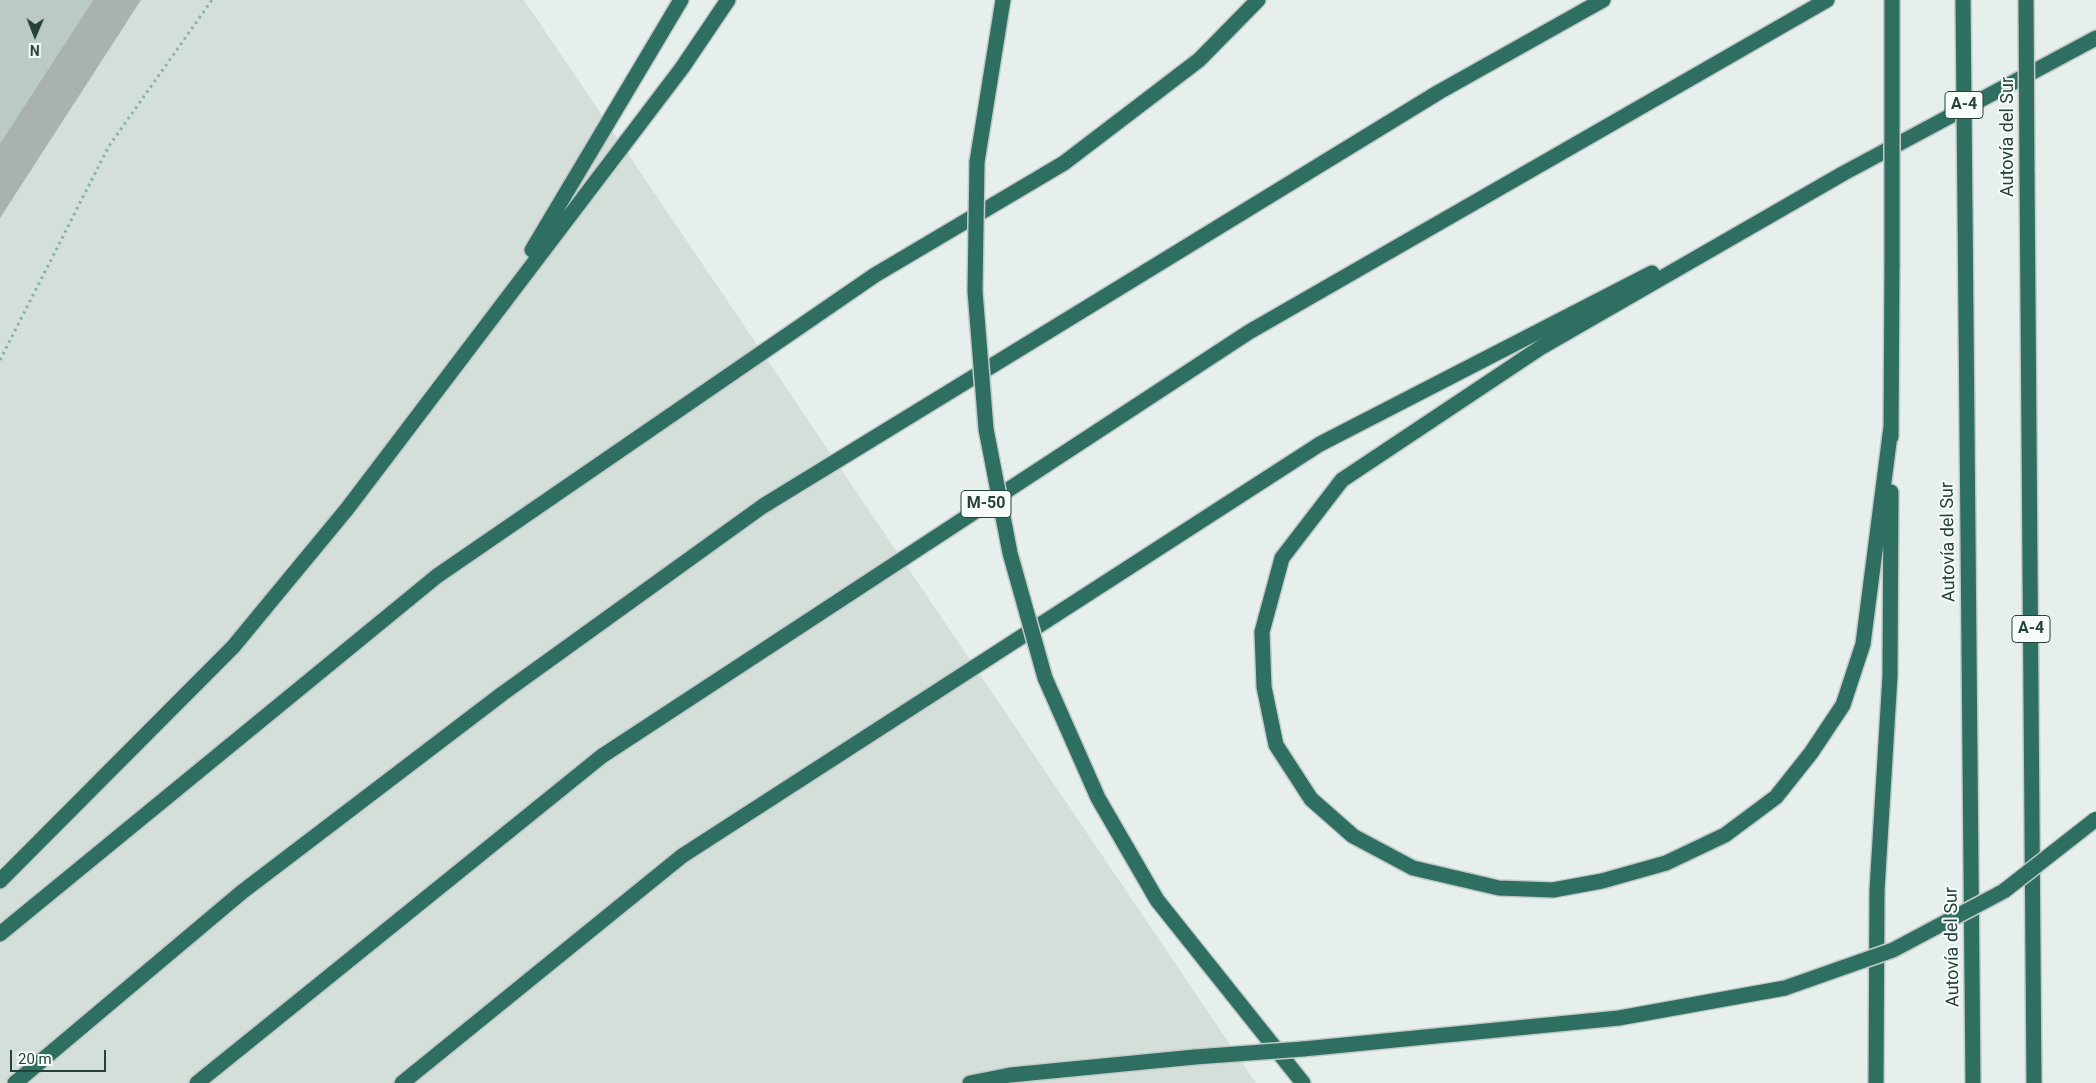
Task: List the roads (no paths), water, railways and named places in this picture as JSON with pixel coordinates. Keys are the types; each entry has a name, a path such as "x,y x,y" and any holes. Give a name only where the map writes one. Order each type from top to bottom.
{"highway":[{"path":"496,311 681,0"},
{"path":"0,881 232,647 347,509 682,68 728,0"},
{"path":"1003,0 977,162 975,291 986,428 1010,553 1045,678 1098,798 1157,900 1303,1083"},
{"path":"0,934 437,576 875,275 1064,163 1199,60 1258,0"},
{"path":"15,1083 242,892 502,694 763,506 1439,92 1603,0"},
{"name":"M-50","path":"197,1083 602,756 1249,332 1827,0"},
{"path":"1876,1083 1877,890 1890,676 1892,0"},
{"name":"Autovía del Sur","path":"1963,0 1973,1083"},
{"name":"Autovía del Sur","path":"2026,0 2034,1083"},
{"path":"402,1083 682,856 1320,444 1844,173 2096,38"},
{"path":"1844,173 1540,348 1342,480 1282,558 1262,632 1264,687 1276,745 1311,799 1353,836 1414,868 1499,888 1553,890 1602,882 1666,863 1725,836 1776,797 1811,753 1844,706 1863,644 1891,427"},
{"path":"970,1083 1010,1075 1619,1018 1785,988 1893,950 2004,891 2096,819"}]}
